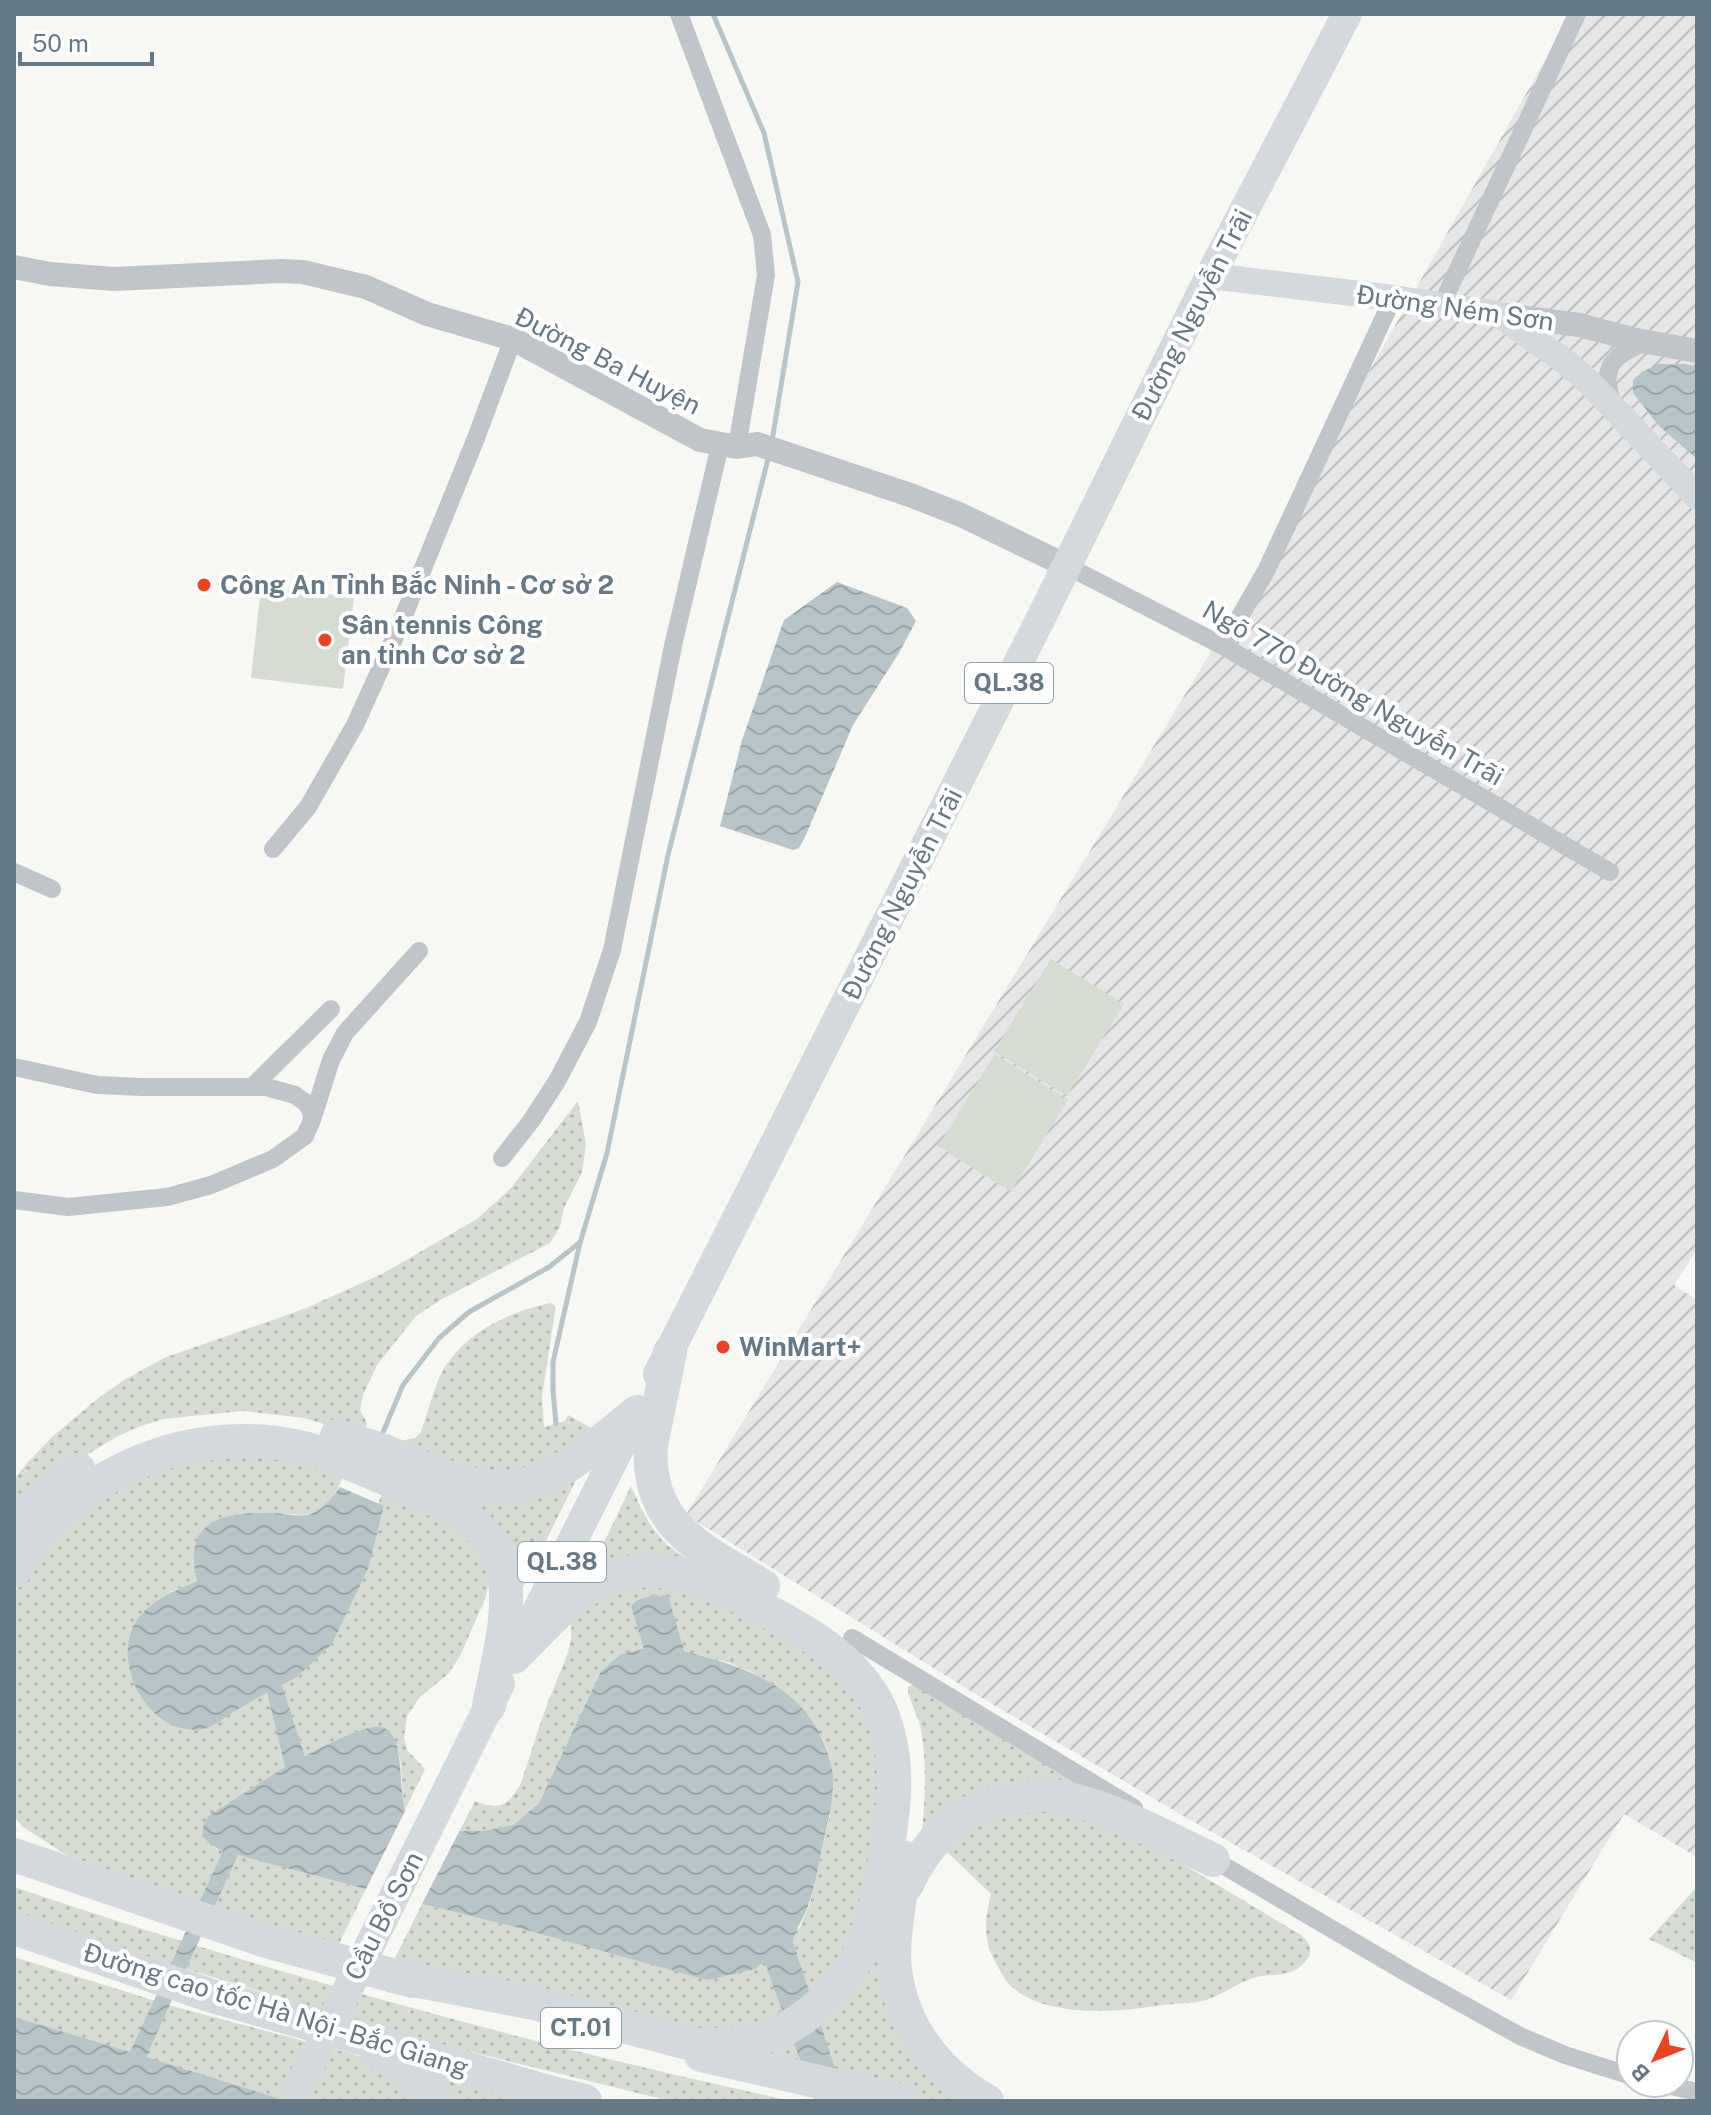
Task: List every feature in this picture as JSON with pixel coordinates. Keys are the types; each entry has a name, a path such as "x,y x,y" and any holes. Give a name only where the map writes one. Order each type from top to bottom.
{"highway":[{"name":"Đường Nguyễn Trãi","path":"455,1773 1067,566 1210,276 1347,14"},
{"path":"670,1352 650,1459 654,1492 671,1519 689,1540 852,1638 875,1663 894,1692 911,1747 915,1788 896,1928 896,1979 908,2019 930,2053 944,2069 987,2101"},
{"path":"14,1527 27,1510 83,1467 140,1439 168,1431 214,1423 292,1423 382,1451 444,1477 509,1487 537,1481 560,1470 580,1458 637,1412"},
{"path":"14,1571 44,1530 81,1495 121,1470 160,1453 230,1440 278,1443 307,1449 440,1502 478,1526 492,1542 506,1582 504,1623 489,1706"},
{"path":"393,1976 534,2003 696,2045 711,2046 758,2040 778,2034 795,2024 835,1988 859,1954 882,1880 893,1822 895,1772 890,1740 878,1706 860,1678 841,1659 812,1635 718,1586 686,1574 649,1570 623,1573 587,1589 514,1657"},
{"name":"Cầu Bồ Sơn","path":"292,2101 455,1773"},
{"path":"901,1898 924,1851 956,1821 983,1806 1044,1794 1076,1800 1213,1860"},
{"path":"14,1832 58,1857 203,1913 263,1940"},
{"name":"CT.01","path":"14,1855 263,1940 573,2026 903,2101"},
{"name":"Đường cao tốc Hà Nội - Bắc Giang","path":"14,1928 209,1995 585,2101"},
{"path":"14,1946 209,1995"},
{"path":"324,2028 400,2066 436,2101"}],"main road":[{"name":"Đường Ném Sơn","path":"1210,276 1498,314"},
{"path":"1498,314 1590,383 1697,497"}],"street":[{"path":"502,1158 557,1081 588,1022 612,950 673,646 737,445 766,275 762,235 679,14"},
{"path":"1441,306 1577,14"},
{"name":"Đường Ba Huyện","path":"14,267 50,274 114,279 303,272 366,287 427,314 513,339 700,440 797,458 910,495 961,515 1067,566"},
{"path":"1223,646 1266,571 1393,298"},
{"name":"Đường Ném Sơn","path":"1498,314 1579,325 1697,351"},
{"path":"273,849 308,807 355,725 398,630 513,339"},
{"path":"1615,410 1607,385 1608,372 1624,352 1646,342"},
{"name":"Ngõ 770 Đường Nguyễn Trãi","path":"1067,566 1223,646 1610,872"},
{"path":"14,872 52,889"},
{"path":"14,1200 68,1207 167,1197 211,1185 273,1159 305,1136 327,1070 345,1033 419,951"},
{"path":"252,1087 331,1009"},
{"path":"14,1067 97,1085 266,1087 295,1095 306,1103 312,1120"},
{"path":"852,1638 1143,1813 1213,1860 1412,1976 1520,2036 1615,2071"}],"shaded area":[{"path":"1571,14 1697,14 1697,1249 1674,1285 1697,1300 1697,1857 1624,1814 1511,2000 1185,1817 982,1698 686,1515 1206,660"},
{"path":"261,587 354,597 343,689 251,678"},
{"path":"1051,959 1124,1004 1067,1096 994,1051"},
{"path":"995,1054 1068,1100 1011,1192 938,1146"},
{"path":"578,1101 586,1144 582,1172 564,1208 560,1227 550,1243 442,1299 416,1316 377,1365 363,1395 360,1410 367,1423 362,1436 304,1418 243,1411 163,1419 118,1436 80,1459 14,1516 14,1480 53,1436 96,1400 164,1358 304,1309 382,1274 477,1219 511,1188"},
{"path":"550,1303 555,1306 555,1311 542,1397 544,1427 565,1421 568,1415 593,1429 546,1461 504,1475 400,1451 404,1440 415,1438 421,1432 439,1378 459,1349 501,1319"},
{"path":"262,1451 344,1474 332,1497 313,1513 262,1516 205,1528 197,1540 194,1553 197,1581 171,1592 237,1709 267,1693 285,1767 204,1827 206,1840 216,1849 224,1851 198,1906 65,1854 23,1827 14,1817 14,1593 43,1550 91,1504 149,1469"},
{"path":"585,1462 522,1589 428,1484"},
{"path":"631,1486 660,1538 710,1571 588,1576"},
{"path":"383,1491 440,1516 484,1550 489,1583 460,1656 449,1673 419,1698 407,1716 404,1737 407,1750 425,1769 405,1810 397,1746 385,1728 331,1742 305,1756 282,1685 297,1677 332,1644 369,1567 384,1507 378,1504"},
{"path":"656,1582 744,1611 848,1680 888,1763 853,1941 811,1996 793,1942 794,1933 800,1927 810,1903 830,1815 833,1775 830,1757 822,1737 754,1673 684,1651 656,1594 637,1600 644,1649 621,1654 601,1671 539,1803 513,1825 459,1832 475,1801 497,1806 512,1797 521,1783 567,1655 571,1621 598,1593"},
{"path":"914,1684 1086,1786 922,1833 924,1755 921,1729 908,1691 908,1687"},
{"path":"1065,1806 1181,1863 1301,1935 1309,1946 1308,1957 1290,1972 1250,1979 1212,1998 1196,2002 1105,2011 1062,2008 1025,1996 1006,1981 989,1948 986,1922 991,1894 945,1850 964,1831 1008,1812"},
{"path":"238,1854 366,1889 334,1954 212,1912"},
{"path":"14,1887 206,1949 400,2005 595,2056 792,2101 670,2101 399,2034 14,1916"},
{"path":"1697,1887 1697,1963 1649,1939"},
{"path":"422,1904 523,1929 764,1960 785,2018 721,2036 391,1966"},
{"path":"887,1921 958,2101 931,2101 724,2056 766,2045"},
{"path":"14,1957 172,2006 353,2054 383,2067 427,2101 14,2101"},
{"path":"430,2076 527,2101 450,2101"}],"water":[{"path":"1658,364 1697,367 1697,459 1659,426 1633,393 1633,380"},
{"path":"837,582 907,608 916,621 853,725 805,837 799,848 793,850 720,826 742,740 784,620"},
{"path":"340,1487 384,1506 369,1567 332,1644 297,1677 282,1685 305,1756 355,1732 385,1728 397,1746 405,1810 449,1831 483,1831 513,1825 539,1803 601,1671 621,1654 644,1649 631,1606 637,1600 656,1594 668,1595 684,1651 726,1663 766,1680 799,1705 825,1745 832,1767 833,1785 813,1890 793,1942 846,2101 815,2101 764,1961 755,1969 707,1980 238,1855 146,2057 287,2101 14,2101 14,2017 130,2052 223,1851 204,1837 206,1821 210,1815 285,1767 267,1693 203,1729 186,1729 169,1723 155,1713 143,1700 129,1667 128,1649 135,1622 158,1600 197,1581 194,1560 196,1543 202,1531 212,1523 240,1514 309,1514 325,1505"}],"pier":[{"path":"408,1805 450,1827 461,1828 420,1908 364,1893"}],"waterway":[{"path":"713,14 764,133 798,282 772,441"},
{"path":"556,1424 553,1362 580,1243 607,1153 668,855 769,455"},
{"path":"381,1437 403,1385 439,1338 469,1312 549,1267 579,1243"}],"place":[{"name":"Công An Tỉnh Bắc Ninh - Cơ sở 2","path":"204,585"},
{"name":"Sân tennis Công an tỉnh Cơ sở 2","path":"325,640"},
{"name":"WinMart+","path":"723,1347"}]}
